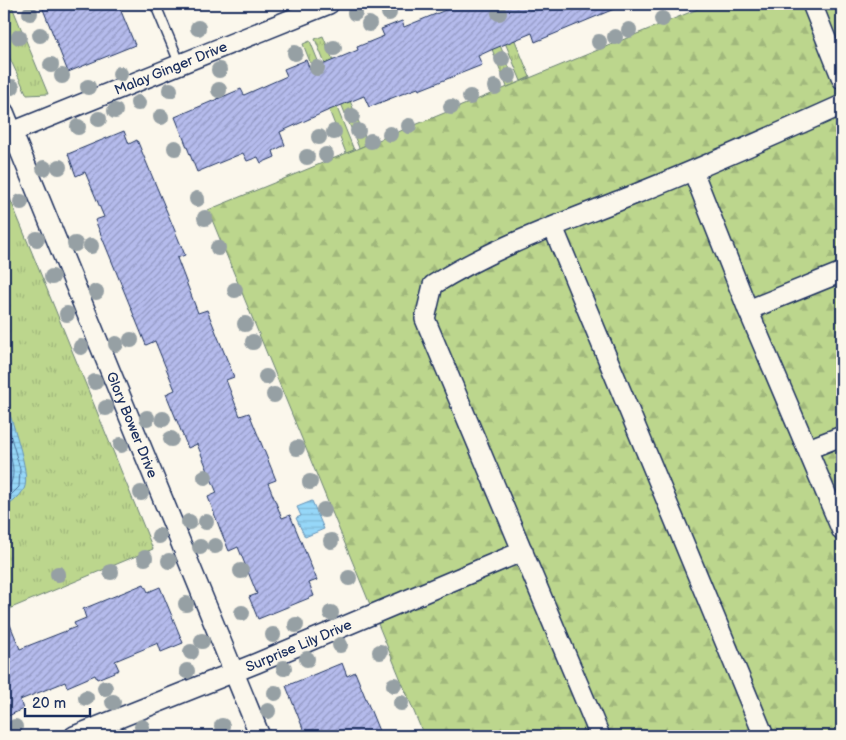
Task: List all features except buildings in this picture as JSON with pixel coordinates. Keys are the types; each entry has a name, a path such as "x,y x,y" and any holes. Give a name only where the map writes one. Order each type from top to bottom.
{"street":[{"name":"Malay Ginger Drive","path":"12,132 329,4"},
{"path":"812,4 842,79"},
{"path":"600,736 425,319 434,285 462,267 553,227 694,171 842,105"},
{"name":"Glory Bower Drive","path":"4,112 260,736"},
{"path":"694,171 748,310 842,532"},
{"path":"553,227 764,736"},
{"path":"748,310 842,272"},
{"path":"808,449 842,436"},
{"name":"Surprise Lily Drive","path":"74,736 95,732 523,551"}],"lane":[{"path":"155,4 180,64"}],"green space":[{"path":"4,4 11,4 48,94 27,95 4,46"},
{"path":"474,4 483,4 516,84 507,87"},
{"path":"489,4 500,4 530,77 521,81"},
{"path":"710,4 842,4 842,736 424,736 208,210"},
{"path":"323,36 368,144 359,148 315,39"},
{"path":"310,41 354,150 346,153 303,44"},
{"path":"4,184 153,549 4,611"}],"water":[{"path":"4,396 23,458 26,481 24,489 20,494 4,507"},
{"path":"312,501 324,529 305,537 296,518 301,516 297,507"}]}
